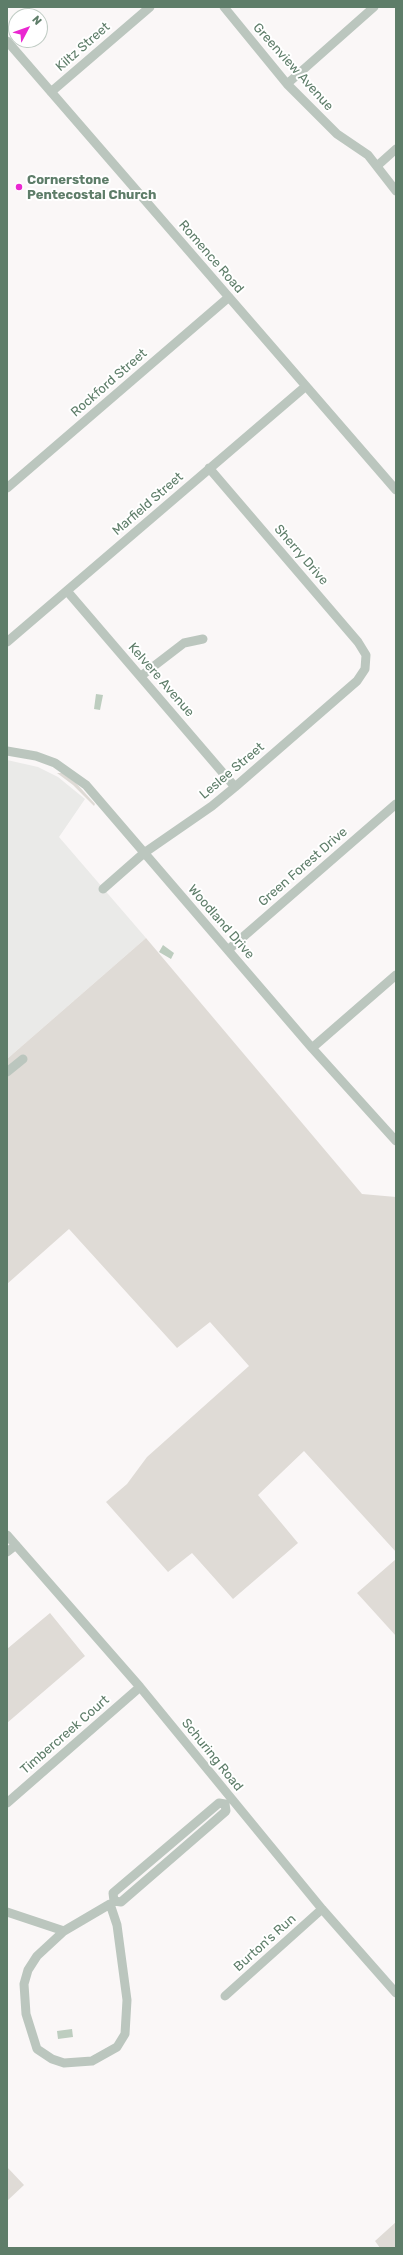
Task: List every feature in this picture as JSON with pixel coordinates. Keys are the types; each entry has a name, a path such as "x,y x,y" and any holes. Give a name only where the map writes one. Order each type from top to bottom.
{"street":[{"name":"Kiltz Street","path":"51,92 150,7"},
{"name":"Greenview Avenue","path":"224,7 287,84 337,134 360,149 377,166 396,191"},
{"path":"287,84 374,7"},
{"name":"Romence Road","path":"7,41 306,386 394,484"},
{"path":"377,166 396,149"},
{"name":"Rockford Street","path":"7,488 229,297"},
{"name":"Marfield Street","path":"7,642 306,386"},
{"name":"Sherry Drive","path":"209,468 358,642 366,655 366,663"},
{"name":"Kelvere Avenue","path":"67,591 235,787"},
{"path":"141,676 184,643 203,639"},
{"name":"Leslee Street","path":"103,888 144,853 212,806 235,787 357,681 364,673 366,663"},
{"name":"Woodland Drive","path":"7,751 36,756 55,763 74,775 98,798 312,1048 396,1141"},
{"name":"Green Forest Drive","path":"228,950 396,804"},
{"path":"312,1048 396,975"},
{"path":"7,1072 23,1059"},
{"name":"Schuring Road","path":"7,1535 140,1687 228,1801 396,1993"},
{"path":"7,1552 16,1545"},
{"name":"Timbercreek Court","path":"7,1804 140,1687"},
{"path":"112,1903 117,1925 127,2000 127,2025 125,2034 116,2047 92,2060 64,2063 43,2055 38,2049 26,2014 24,1984 28,1970 37,1956 64,1931 112,1903 121,1902 226,1811 228,1801"},
{"name":"Burton's Run","path":"225,1996 322,1909"},
{"path":"7,1912 64,1931"}],"shaded area":[{"path":"96,694 103,695 100,710 94,709"},
{"path":"7,760 38,767 58,777 85,799 59,837 146,938 7,1059"},
{"path":"57,773 62,773 76,783 95,804 94,806 73,785"},
{"path":"146,938 362,1194 396,1197 396,1552 304,1451 258,1495 298,1543 233,1599 192,1553 168,1572 106,1502 127,1484 147,1457 249,1366 210,1322 177,1348 69,1229 7,1284 7,1059"},
{"path":"163,945 174,953 171,959 159,952"},
{"path":"396,1559 396,1636 357,1593"},
{"path":"50,1613 85,1656 7,1723 7,1649"},
{"path":"72,2029 73,2037 58,2039 57,2031"},
{"path":"7,2167 24,2185 7,2201"},
{"path":"396,2222 396,2248 380,2248 375,2241"}],"place":[{"name":"Cornerstone Pentecostal Church","path":"19,187"}]}
